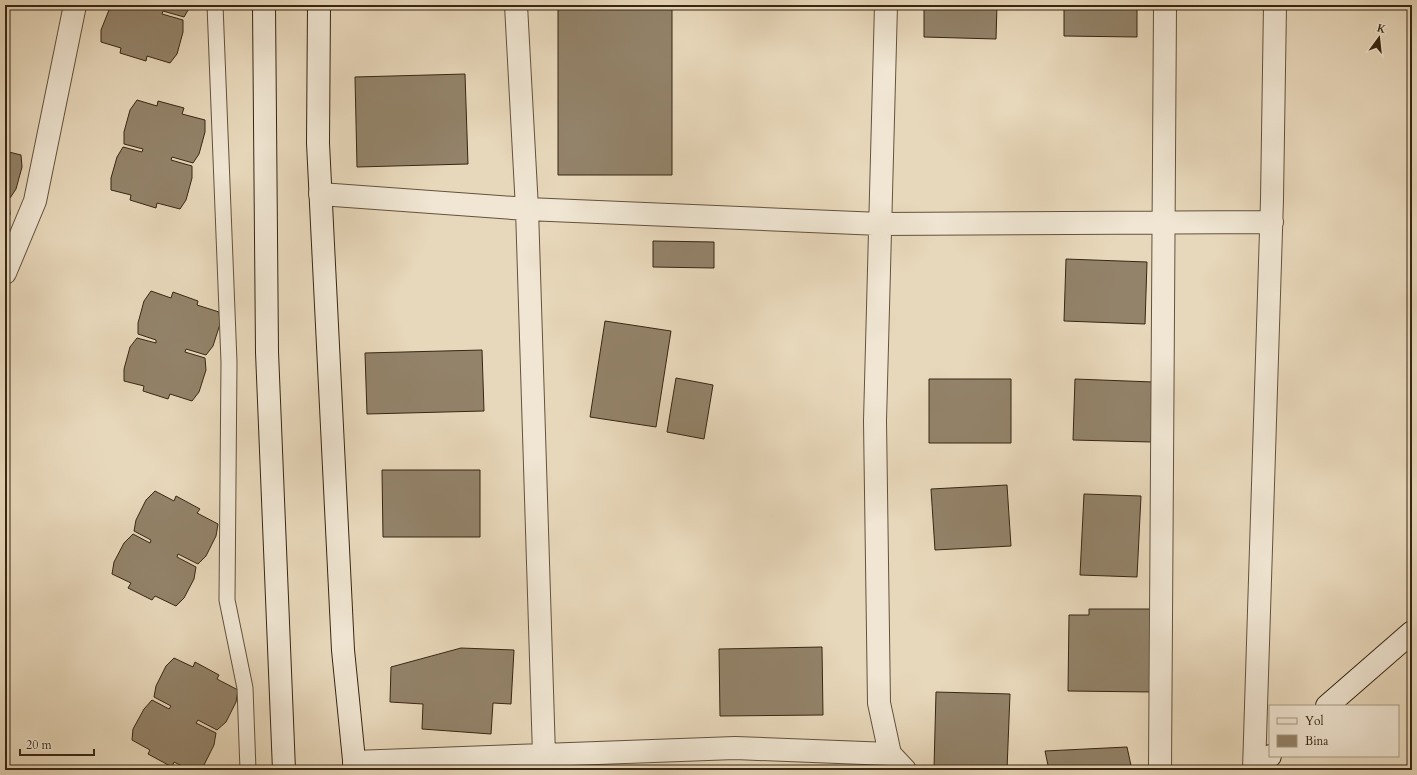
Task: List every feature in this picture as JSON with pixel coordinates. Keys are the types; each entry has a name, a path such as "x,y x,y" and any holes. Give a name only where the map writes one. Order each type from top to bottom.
{"street":[{"path":"5,273 35,200 75,5"},
{"path":"264,5 267,352 284,770"},
{"path":"319,5 318,143 320,194 343,650 354,766 544,755 735,748 890,754"},
{"path":"516,5 527,209 544,755"},
{"path":"886,5 875,421 879,704 890,754 905,770"},
{"path":"1160,770 1162,222 1165,5"},
{"path":"1254,770 1272,222 1275,5"},
{"path":"320,194 527,209 880,224 1272,222"},
{"path":"1328,705 1412,632"},
{"path":"1254,770 1269,757"}],"lane":[{"path":"215,5 229,362 227,600 245,688 248,770"}],"building":[{"path":"111,5 191,5 184,17 163,11 162,14 183,20 183,32 177,54 170,63 147,56 146,61 120,53 121,48 101,42 101,30"},
{"path":"558,5 672,5 672,175 558,175"},
{"path":"924,5 997,5 996,39 924,37"},
{"path":"1064,5 1137,5 1137,37 1064,36"},
{"path":"465,74 468,164 357,167 355,77"},
{"path":"137,100 157,106 158,101 184,108 182,114 205,120 205,132 199,154 193,163 172,157 171,160 192,166 192,178 186,200 180,209 157,203 156,208 130,200 131,195 111,190 111,178 117,157 123,147 142,152 143,149 124,144 124,132 130,110"},
{"path":"5,151 21,155 22,167 16,189 10,198 5,197"},
{"path":"5,201 9,202 10,214 5,231"},
{"path":"653,241 714,242 714,268 653,267"},
{"path":"1066,259 1147,262 1145,324 1064,321"},
{"path":"151,291 171,298 173,292 198,301 197,305 219,312 220,324 213,346 206,355 186,349 185,352 205,358 206,370 199,392 192,401 170,394 168,399 143,391 144,386 124,381 124,369 130,347 137,338 156,343 156,340 138,334 138,323 144,301"},
{"path":"605,321 671,331 656,427 590,417"},
{"path":"482,350 484,411 367,414 365,353"},
{"path":"676,378 713,385 704,439 667,432"},
{"path":"929,379 1011,379 1011,443 929,443"},
{"path":"1075,379 1153,382 1151,442 1073,440"},
{"path":"382,470 480,470 480,537 383,537"},
{"path":"1007,485 1011,546 935,550 931,489"},
{"path":"155,491 174,501 176,496 200,509 197,513 218,524 216,536 206,556 198,564 178,554 177,557 196,567 194,579 184,598 176,606 155,596 152,600 128,588 131,583 112,574 114,562 124,543 133,534 150,543 151,540 134,531 136,520 146,500"},
{"path":"1084,494 1141,496 1137,577 1080,575"},
{"path":"1089,609 1153,609 1152,692 1068,691 1069,615 1089,615"},
{"path":"822,647 823,715 720,716 719,649"},
{"path":"461,648 514,650 511,704 493,703 491,734 422,729 423,704 390,702 391,667"},
{"path":"174,658 193,667 195,662 219,675 217,679 238,690 236,702 226,722 217,730 198,720 196,723 216,733 214,745 204,765 198,770 190,770 174,762 172,767 148,754 150,750 132,740 133,729 144,709 152,700 169,709 171,706 154,697 156,686 166,666"},
{"path":"936,692 1010,694 1007,770 934,768"},
{"path":"1127,747 1132,770 1049,770 1045,751"}]}
